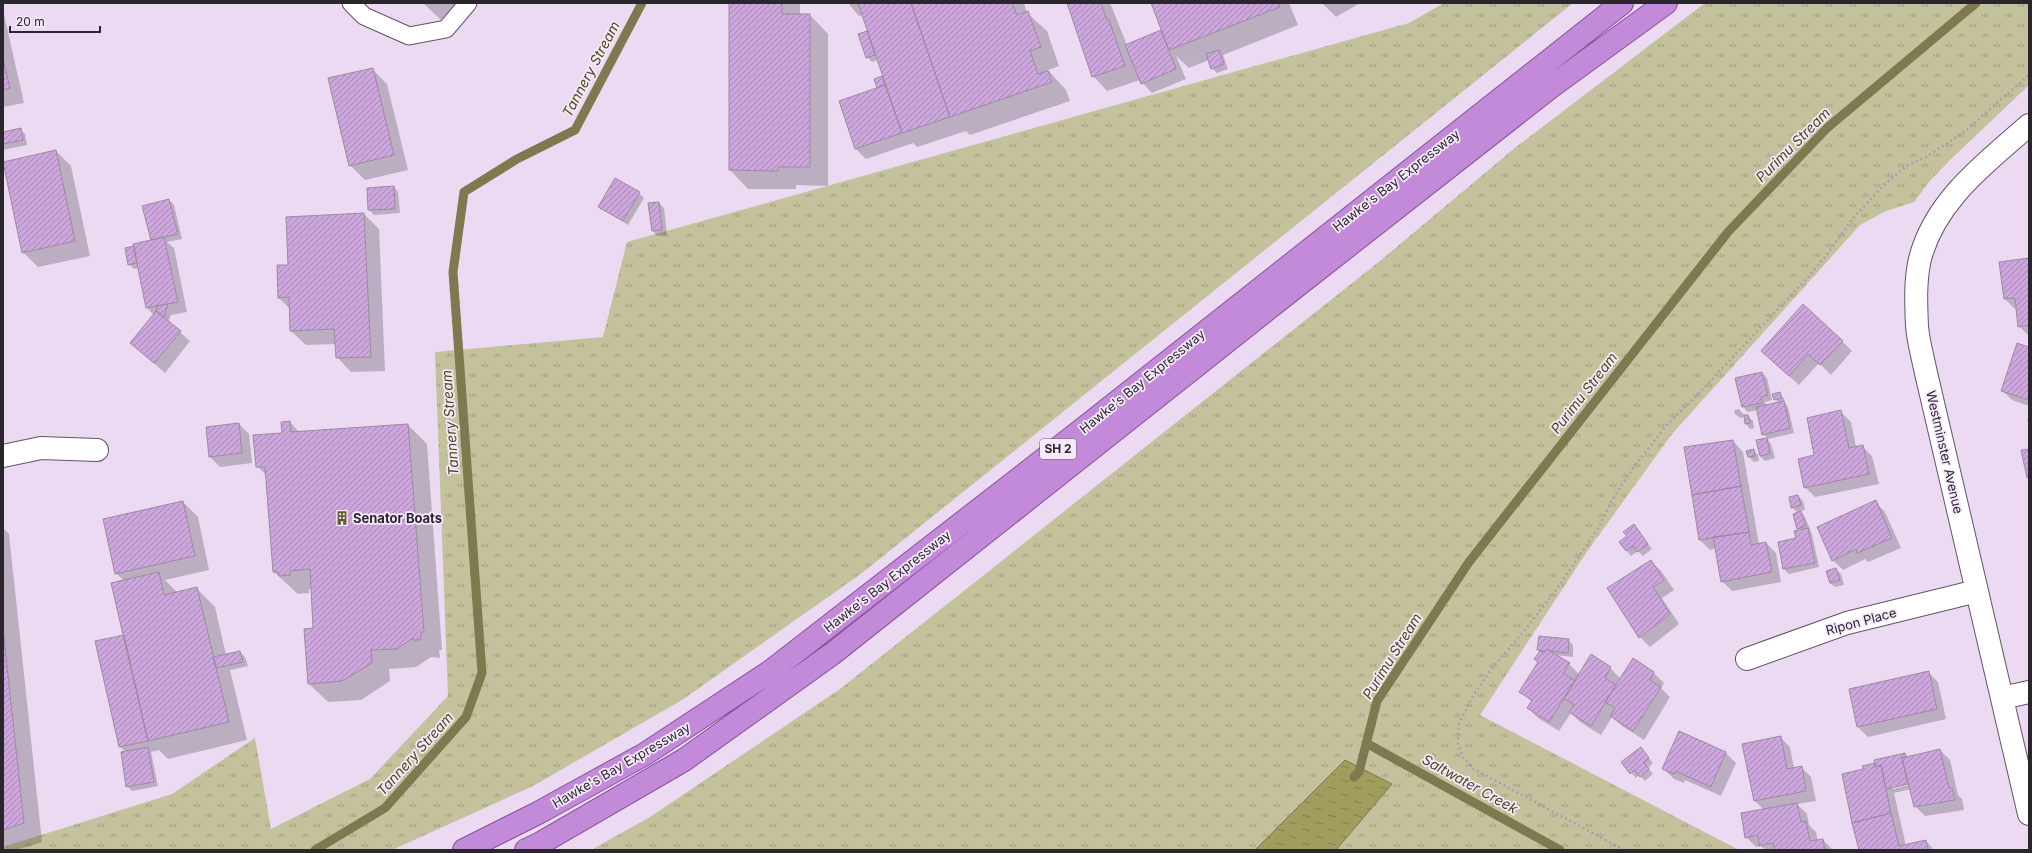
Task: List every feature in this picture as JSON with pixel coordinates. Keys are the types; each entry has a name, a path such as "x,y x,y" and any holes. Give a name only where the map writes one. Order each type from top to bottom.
{"highway":[{"name":"Hawke's Bay Expressway","path":"464,850 538,813 645,754 771,671 1079,432 1622,3"},
{"name":"Hawke's Bay Expressway","path":"526,850 541,843 684,760 832,654 1288,292 1546,90 1666,3"}],"street":[{"name":"Westminster Avenue","path":"2029,125 1973,174 1946,204 1928,236 1920,260 1916,287 1919,335 2029,814"},
{"path":"3,456 41,448 97,450"},
{"name":"Ripon Place","path":"1747,660 1847,623 1977,591"},
{"path":"2002,698 2029,692"}],"lane":[{"path":"351,3 364,16 409,36 446,29 468,3"}],"path":[{"path":"1624,850 1474,769 1463,757 1458,744 1460,724 1473,696 1490,671 1559,586 1599,527 1612,500 1625,480 1664,427 1701,391 1810,274 1828,253 1854,217 1884,184 1906,166 1926,157 1964,132 2029,75"}],"green space":[{"path":"1444,3 1573,3 862,573 682,700 533,786 392,850 3,850 3,847 172,794 255,738 271,829 370,779 448,696 435,352 603,337 627,242 1409,23"},
{"path":"1705,3 2029,3 2029,85 1950,160 1929,182 1914,202 1886,211 1860,225 1672,434 1588,550 1480,715 1739,850 591,850 650,817 840,689 1380,261 1516,147"}],"water":[{"path":"1345,760 1392,784 1336,850 1255,850"}],"building":[{"path":"729,3 782,3 782,14 810,14 810,167 778,167 778,171 729,170"},
{"path":"858,3 911,3 950,117 902,133"},
{"path":"911,3 1012,3 1017,15 1028,11 1041,47 1030,51 1038,74 1048,71 1052,82 950,117"},
{"path":"1067,3 1101,3 1107,20 1109,20 1125,66 1092,77"},
{"path":"1151,3 1278,3 1280,7 1169,50"},
{"path":"1161,30 1176,69 1141,84 1125,45"},
{"path":"867,31 875,55 866,58 858,34"},
{"path":"1219,50 1224,64 1211,69 1206,54"},
{"path":"3,59 10,88 3,90"},
{"path":"373,68 394,155 349,166 328,78"},
{"path":"882,76 885,85 877,88 874,79"},
{"path":"885,85 902,133 855,149 839,101"},
{"path":"21,128 23,140 3,144 3,132"},
{"path":"56,150 75,241 22,253 3,162"},
{"path":"615,178 640,192 623,221 598,207"},
{"path":"394,186 395,209 368,210 367,188"},
{"path":"169,199 178,234 151,240 142,206"},
{"path":"659,202 662,230 652,231 648,203"},
{"path":"364,213 371,357 336,358 334,329 290,331 289,297 278,298 277,265 288,265 286,217"},
{"path":"164,237 178,302 146,308 133,244"},
{"path":"134,246 137,263 128,265 125,248"},
{"path":"2029,258 2029,325 2018,327 2015,298 2004,299 1999,262"},
{"path":"168,304 164,317 156,311 157,306"},
{"path":"1803,304 1843,341 1820,365 1808,354 1789,376 1761,351"},
{"path":"156,311 181,331 154,363 130,343"},
{"path":"2017,343 2029,347 2029,400 2001,391"},
{"path":"1762,372 1768,395 1761,397 1762,403 1742,407 1735,378"},
{"path":"1780,392 1782,398 1774,400 1772,394"},
{"path":"1784,401 1790,428 1762,435 1756,407"},
{"path":"1841,410 1849,448 1863,445 1869,474 1804,488 1798,459 1814,455 1807,418"},
{"path":"1744,415 1748,415 1750,423 1745,424"},
{"name":"Senator Boats","path":"290,421 291,432 408,424 424,632 421,632 421,640 413,640 413,638 397,649 371,650 372,663 342,681 308,684 304,629 313,628 310,569 290,571 290,575 279,576 278,572 273,572 265,467 256,467 253,435 282,433 281,422"},
{"path":"239,423 242,453 209,457 206,427"},
{"path":"1767,438 1770,454 1760,456 1756,440"},
{"path":"1733,440 1741,486 1692,495 1684,447"},
{"path":"1754,449 1755,456 1748,457 1746,451"},
{"path":"2029,449 2029,477 2027,478 2021,450"},
{"path":"1741,486 1749,532 1699,540 1692,495"},
{"path":"1798,495 1801,505 1791,508 1789,497"},
{"path":"1876,500 1892,538 1857,553 1856,549 1832,561 1817,527"},
{"path":"183,501 195,556 115,574 103,519"},
{"path":"1801,511 1806,526 1797,529 1793,514"},
{"path":"1634,524 1648,544 1637,552 1633,546 1626,551 1619,542 1627,536 1623,532"},
{"path":"1808,528 1815,563 1783,569 1778,542 1796,538 1794,531"},
{"path":"1749,532 1751,545 1766,542 1772,572 1721,582 1713,537"},
{"path":"1651,560 1664,580 1653,587 1670,614 1639,638 1607,588"},
{"path":"1836,568 1840,580 1830,583 1826,571"},
{"path":"159,572 164,595 197,587 229,722 148,741 111,583"},
{"path":"3,629 24,823 3,830"},
{"path":"124,635 148,741 119,747 95,641"},
{"path":"1539,636 1569,639 1568,653 1551,651 1547,649 1545,651 1537,650"},
{"path":"1547,649 1570,663 1563,673 1575,681 1549,722 1527,708 1532,700 1519,692 1538,662 1534,659 1540,651 1544,653"},
{"path":"240,651 243,662 216,668 213,657"},
{"path":"1591,654 1611,667 1605,678 1616,685 1591,726 1569,712 1574,705 1564,698"},
{"path":"1633,658 1654,672 1650,680 1661,687 1633,731 1610,716 1615,708 1605,702"},
{"path":"1929,671 1937,709 1857,727 1849,689"},
{"path":"1679,731 1726,752 1711,787 1675,771 1674,774 1662,769"},
{"path":"1781,736 1787,769 1802,766 1806,791 1754,801 1742,744"},
{"path":"148,747 154,782 126,787 121,752"},
{"path":"1641,747 1649,758 1644,763 1649,769 1640,777 1634,770 1630,774 1621,762"},
{"path":"1940,749 1949,788 1952,788 1955,800 1914,807 1902,758"},
{"path":"1905,753 1906,757 1902,758 1908,784 1886,789 1881,765 1875,767 1874,760"},
{"path":"1875,763 1875,767 1881,765 1891,813 1852,823 1842,774 1863,769 1862,766"},
{"path":"1797,803 1801,822 1806,821 1810,841 1823,839 1825,850 1775,850 1773,843 1759,846 1758,835 1745,838 1741,813"},
{"path":"1891,813 1899,846 1926,840 1928,850 1859,850 1852,823"}],"waterway":[{"name":"Tannery Stream","path":"315,850 385,808 466,717 482,673 453,272 464,192 517,159 575,130 642,3"},
{"name":"Purimu Stream","path":"1354,777 1359,772 1377,701 1469,562 1728,232 1827,128 1976,3"},
{"name":"Saltwater Creek","path":"1366,743 1560,850"}],"place":[{"name":"Senator Boats","path":"342,518"}]}
